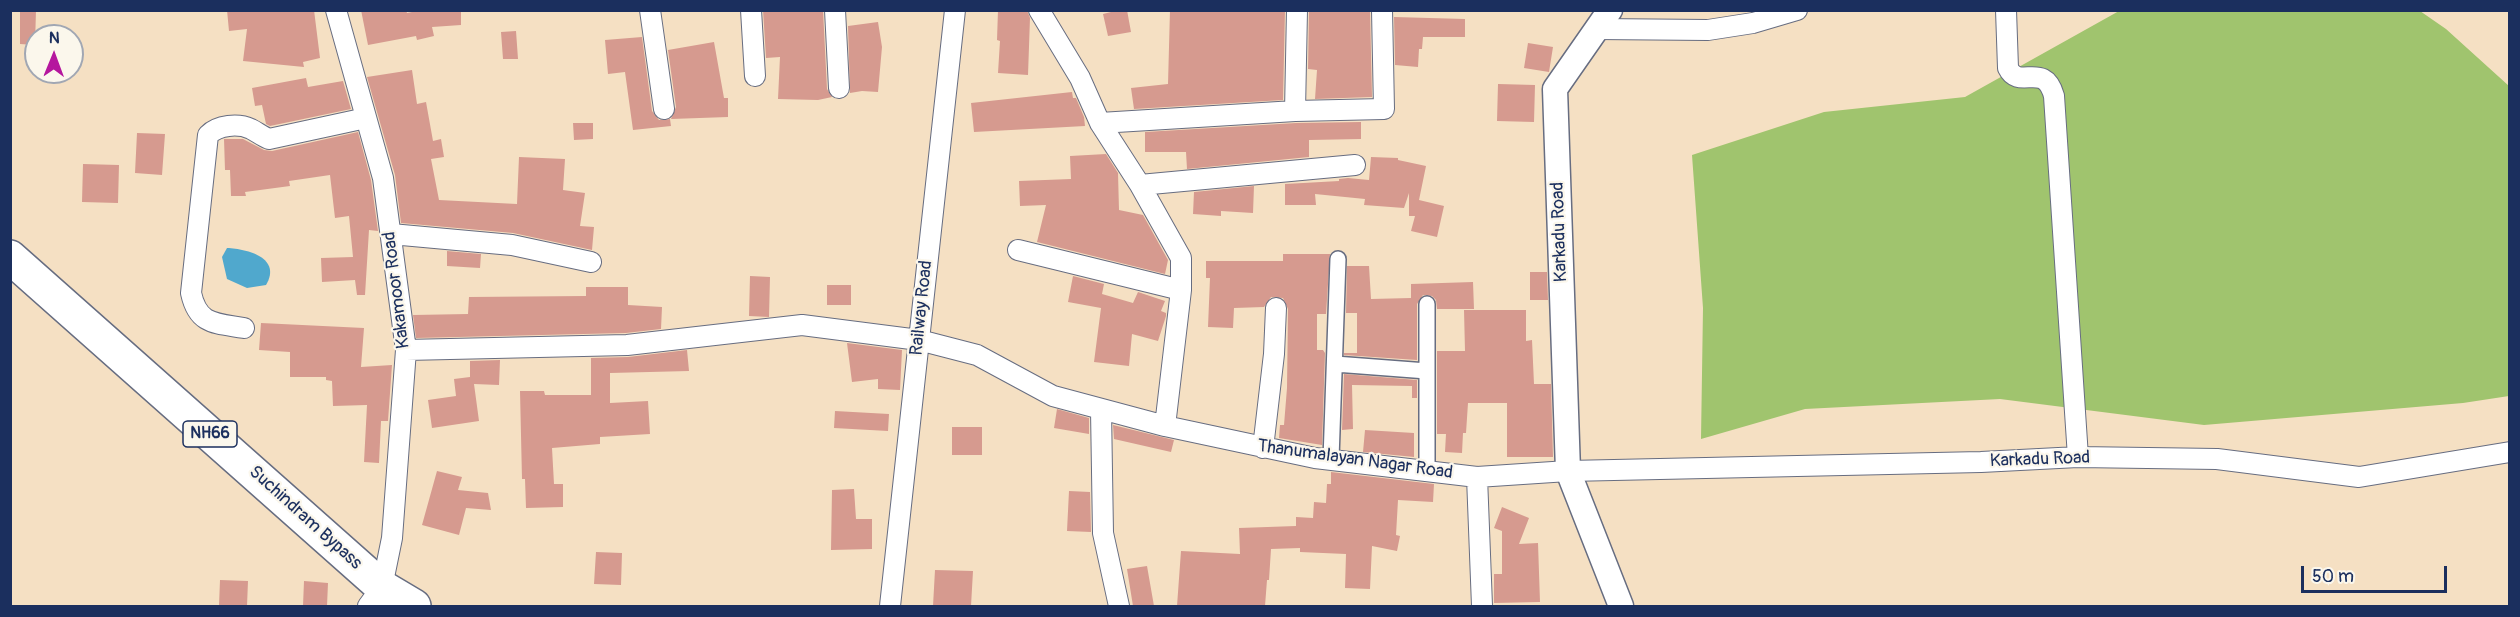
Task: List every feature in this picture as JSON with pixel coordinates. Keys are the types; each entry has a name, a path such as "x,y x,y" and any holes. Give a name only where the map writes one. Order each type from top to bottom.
{"highway":[{"name":"Suchindram Bypass","path":"10,257 375,597 414,606"}],"street":[{"name":"Kakamoor Road","path":"336,10 383,178 406,350 392,537 375,597"},
{"path":"650,10 664,109"},
{"path":"751,10 755,76"},
{"path":"835,10 839,88"},
{"name":"Railway Road","path":"890,606 955,10"},
{"path":"1040,10 1080,78 1100,123 1140,185 1180,258 1181,290 1165,426"},
{"path":"1295,111 1297,10"},
{"path":"1100,123 1295,111 1384,109 1382,10"},
{"path":"1603,20 1708,30 1753,23 1797,10"},
{"path":"2006,10 2008,68 2011,74 2016,77 2042,78 2048,81 2054,96 2078,457"},
{"name":"Karkadu Road","path":"1603,20 1555,89 1568,471 1621,606"},
{"path":"244,328 208,322 198,314 191,293 208,135 214,129 225,126 241,127 252,129 269,139 366,118"},
{"path":"1140,185 1355,165"},
{"path":"391,234 512,245 591,262"},
{"path":"1018,250 1181,290"},
{"path":"1331,459 1338,259"},
{"path":"1427,471 1428,304"},
{"path":"1263,448 1274,354 1276,308"},
{"name":"Thanumalayan Nagar Road","path":"406,350 627,345 802,325 919,340 977,355 1053,396 1165,426 1263,448 1477,477 1568,471"},
{"path":"1335,364 1427,371"},
{"path":"1101,410 1103,533 1119,606"},
{"name":"Karkadu Road","path":"1568,471 1981,462 2078,457 2217,459 2359,477 2510,452"},
{"path":"1477,477 1482,606"}],"green space":[{"path":"2119,11 2420,11 2446,29 2509,86 2509,396 2463,403 2204,425 2000,399 1805,409 1701,439 1703,308 1692,155 1824,112 1965,97"}],"water":[{"path":"227,248 253,253 266,262 270,268 270,276 266,285 247,288 227,279 222,257"}],"building":[{"path":"20,10 36,10 36,24 24,24 24,44 20,44"},
{"path":"227,10 314,10 320,58 303,62 304,67 243,61 247,29 229,31"},
{"path":"361,10 406,10 407,13 422,10 461,10 461,25 432,27 434,36 417,40 416,36 368,45"},
{"path":"763,10 823,10 827,89 832,97 818,100 778,99 780,57 766,58"},
{"path":"998,10 1027,10 1030,18 1028,75 998,73 1000,41 997,40"},
{"path":"1127,10 1131,32 1108,36 1103,14"},
{"path":"1170,10 1285,10 1283,100 1134,109 1131,88 1168,84"},
{"path":"1309,10 1370,10 1372,97 1315,99 1317,70 1308,69"},
{"path":"1394,17 1465,19 1465,37 1423,37 1422,49 1419,49 1418,67 1395,65"},
{"path":"878,22 882,47 878,92 850,93 848,26"},
{"path":"516,31 518,59 503,59 501,32"},
{"path":"642,37 652,111 659,120 670,119 671,126 633,130 625,72 608,74 605,40"},
{"path":"714,42 724,98 728,98 728,117 671,119 676,107 668,50"},
{"path":"1528,43 1553,47 1549,72 1524,68"},
{"path":"412,70 417,104 426,102 433,141 441,139 444,157 431,159 439,200 517,204 519,157 565,159 563,190 585,193 580,226 594,227 592,250 513,233 401,223 395,175 367,77"},
{"path":"306,78 308,87 343,81 351,109 270,126 266,124 262,105 255,106 252,88"},
{"path":"1498,84 1535,85 1534,122 1497,121"},
{"path":"1072,92 1084,117 1085,126 974,132 971,103"},
{"path":"1361,122 1361,139 1309,140 1309,157 1187,169 1186,152 1145,152 1145,132 1296,123"},
{"path":"573,123 593,123 593,139 574,140"},
{"path":"358,132 371,180 378,231 369,230 365,295 357,295 355,280 322,282 321,258 353,257 349,216 335,218 330,175 289,181 290,186 245,192 246,196 231,196 230,170 225,170 224,139 243,139 264,150 272,151"},
{"path":"137,133 165,134 162,175 135,173"},
{"path":"1106,154 1118,173 1119,210 1143,215 1168,260 1165,274 1037,242 1046,205 1020,206 1019,181 1071,179 1070,156"},
{"path":"1371,157 1398,158 1398,160 1426,166 1419,200 1444,206 1437,237 1411,231 1415,216 1409,216 1409,193 1404,208 1364,205 1365,199 1315,194 1316,205 1285,205 1285,184 1339,181 1339,179 1348,178 1369,180"},
{"path":"83,164 119,165 118,203 82,202"},
{"path":"1254,186 1253,213 1221,211 1221,216 1193,214 1194,192"},
{"path":"447,251 481,254 480,268 447,266"},
{"path":"1283,254 1330,254 1326,314 1317,314 1317,350 1323,350 1325,353 1322,445 1279,438 1280,425 1284,425 1287,388 1288,309 1283,298 1271,297 1264,307 1234,308 1233,328 1208,327 1210,278 1206,278 1206,261 1283,261"},
{"path":"1347,266 1369,266 1371,299 1411,298 1411,284 1473,282 1474,309 1437,309 1436,300 1432,296 1423,295 1417,304 1417,360 1344,355 1344,353 1357,353 1357,313 1346,313"},
{"path":"1530,272 1547,272 1548,300 1530,300"},
{"path":"750,276 770,277 769,317 749,316"},
{"path":"1073,276 1104,284 1102,294 1133,303 1138,292 1165,301 1161,311 1166,313 1166,316 1158,341 1132,334 1129,366 1094,362 1101,308 1068,302"},
{"path":"827,285 851,285 851,305 827,305"},
{"path":"586,287 628,287 628,305 662,307 661,329 626,333 416,338 413,315 468,314 469,297 586,296"},
{"path":"1464,310 1526,310 1526,341 1532,340 1534,384 1551,384 1553,457 1507,457 1507,403 1468,403 1462,453 1445,452 1446,434 1437,434 1437,351 1465,351"},
{"path":"261,323 364,328 361,367 392,365 388,421 381,421 379,463 364,462 367,405 333,406 332,381 326,380 326,377 290,377 290,352 259,350"},
{"path":"847,343 902,350 900,390 878,389 878,379 852,382"},
{"path":"687,350 689,371 610,373 610,403 648,401 650,434 600,437 600,444 552,448 554,484 563,484 563,507 526,508 525,479 522,479 520,391 544,391 545,395 591,395 591,358 628,357"},
{"path":"500,360 499,385 474,384 479,421 432,428 428,400 456,396 454,379 470,377 470,361"},
{"path":"1344,374 1417,380 1417,398 1412,398 1412,386 1352,385 1353,429 1342,430"},
{"path":"1057,409 1089,418 1089,434 1054,428"},
{"path":"835,411 889,414 888,431 834,428"},
{"path":"1113,425 1174,440 1171,452 1114,439"},
{"path":"952,427 982,427 982,455 952,455"},
{"path":"1365,430 1414,433 1414,457 1363,452"},
{"path":"437,471 462,477 458,490 488,493 491,510 466,508 459,535 422,525"},
{"path":"1331,472 1434,484 1433,502 1398,500 1396,535 1400,536 1397,551 1372,546 1370,589 1345,588 1346,554 1300,552 1300,548 1271,549 1265,606 1177,606 1181,551 1240,554 1239,528 1296,526 1296,517 1313,518 1314,502 1326,503 1327,484 1331,484"},
{"path":"854,489 856,519 872,519 872,549 831,550 832,490"},
{"path":"1069,491 1090,492 1091,532 1067,531"},
{"path":"1502,507 1529,518 1519,544 1538,543 1540,602 1494,603 1494,574 1502,574 1502,531 1494,528"},
{"path":"596,552 622,553 621,585 594,584"},
{"path":"1147,566 1154,606 1133,606 1127,569"},
{"path":"935,570 973,571 971,606 933,606"},
{"path":"220,580 248,581 247,606 219,606"},
{"path":"304,581 328,583 327,606 303,606"}]}
